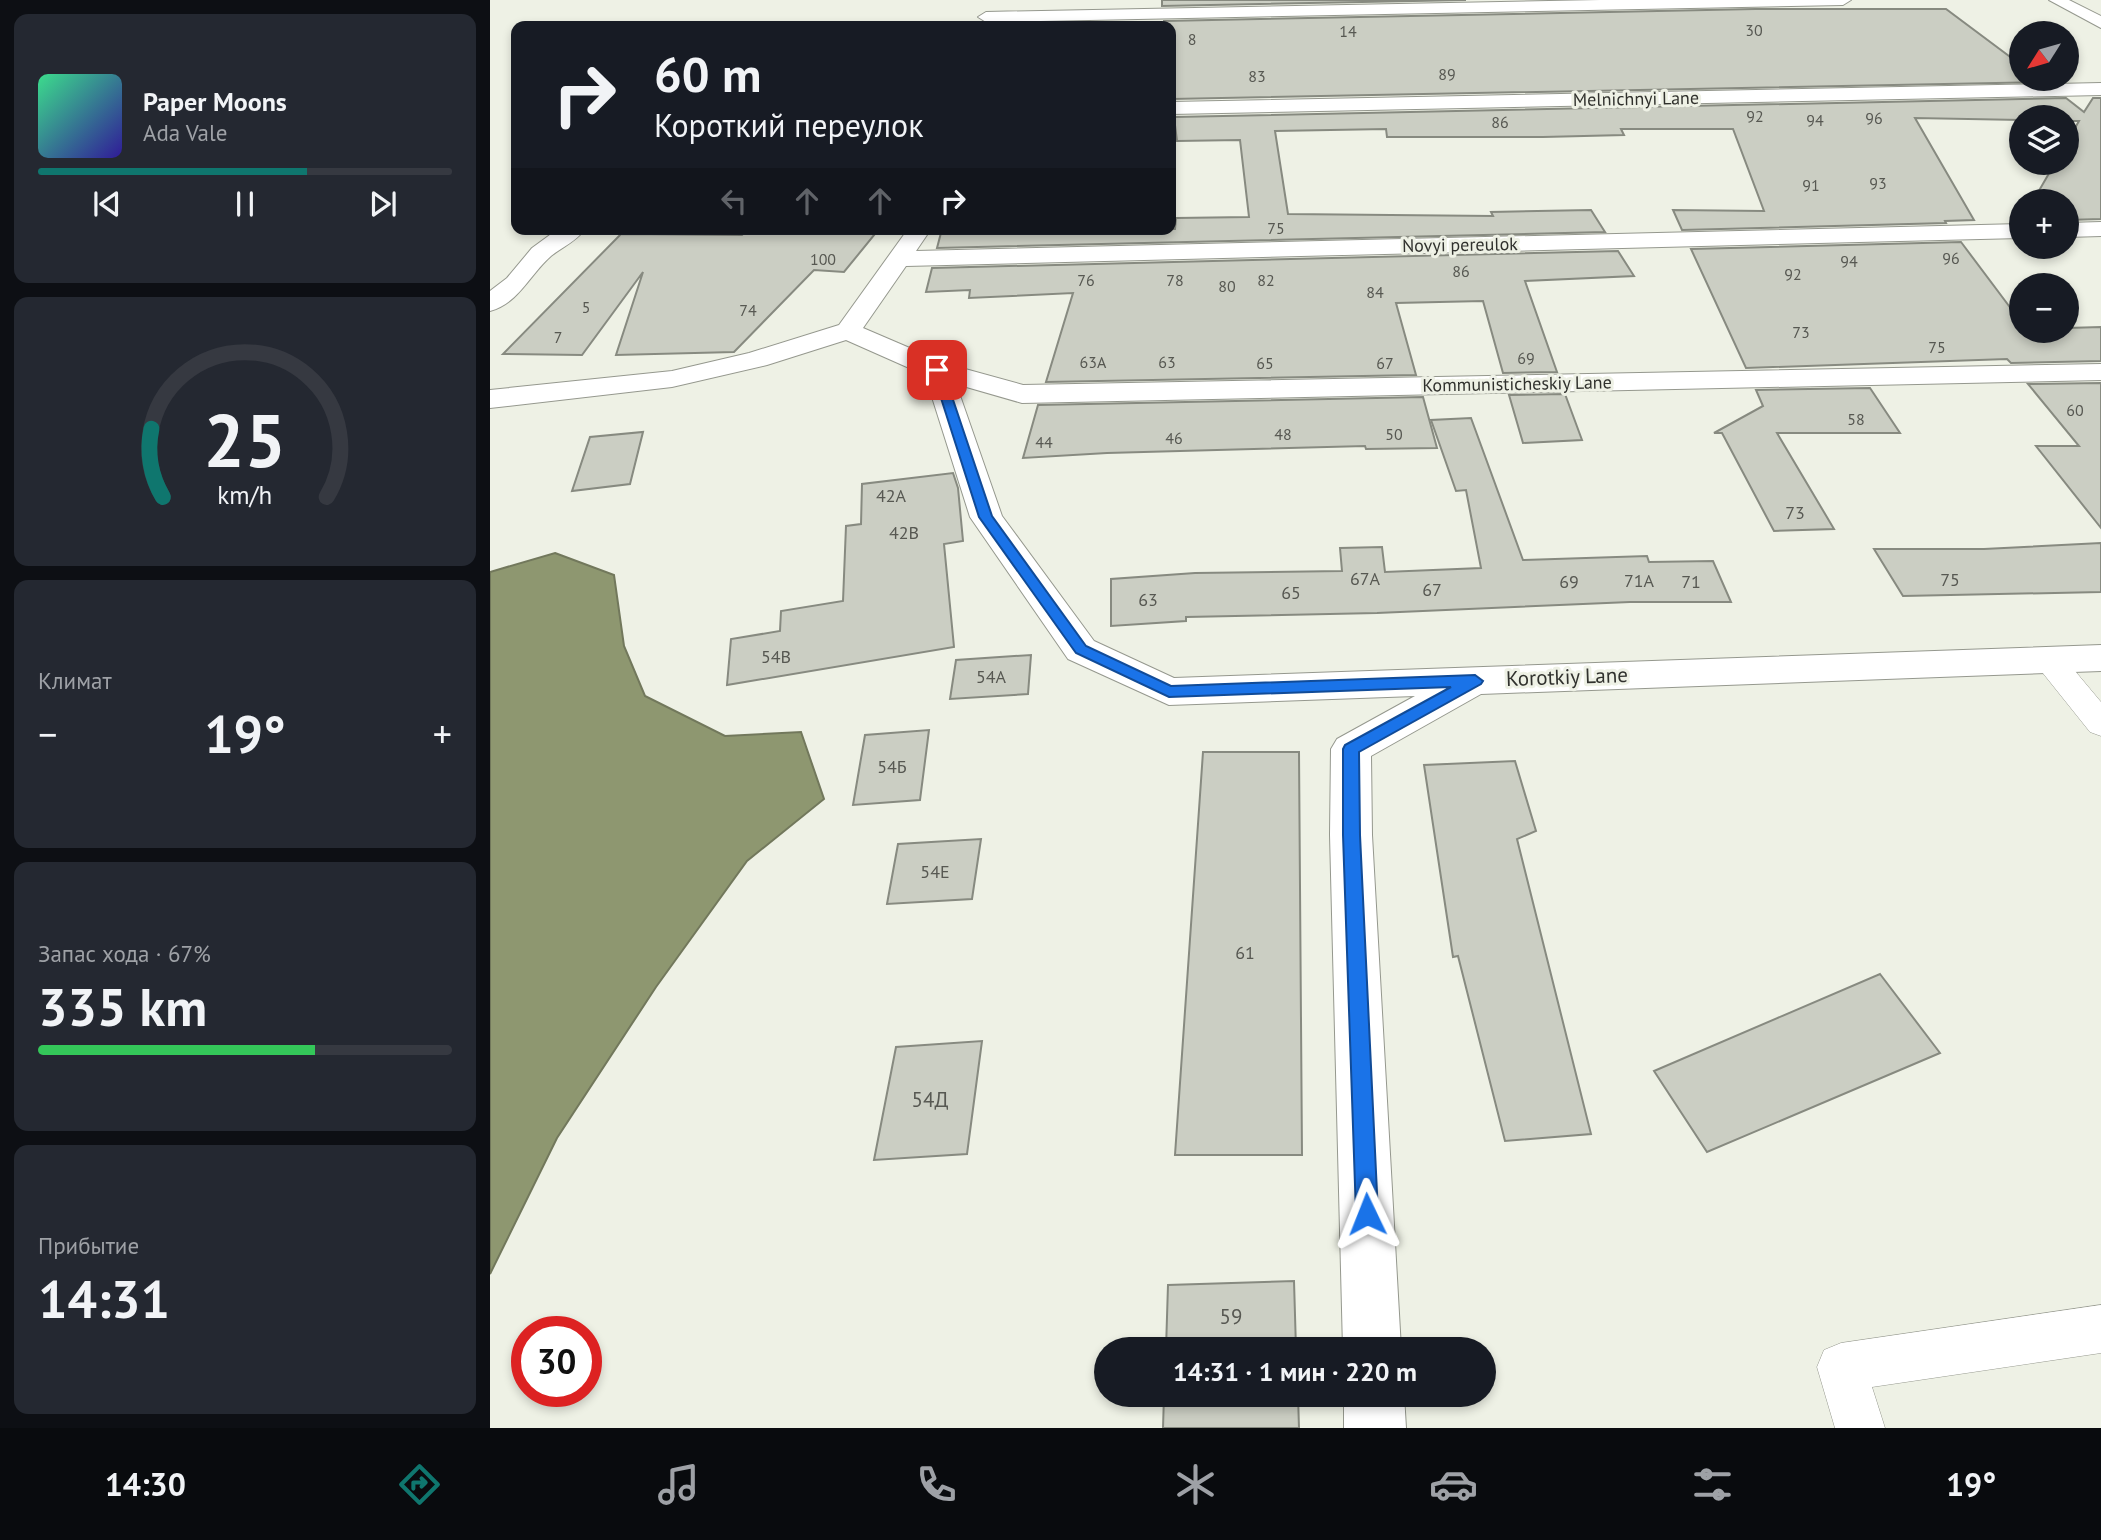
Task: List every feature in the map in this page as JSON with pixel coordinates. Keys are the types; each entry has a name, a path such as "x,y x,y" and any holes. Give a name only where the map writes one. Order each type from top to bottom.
{"street":[{"path":"986,14 1065,21 1318,5 1843,0"},
{"path":"2057,0 2101,23"},
{"name":"Melnichnyi Lane","path":"1176,108 2101,89"},
{"path":"2079,230 2101,229"},
{"name":"Novyi pereulok","path":"900,259 2009,231"},
{"path":"490,303 516,283 540,253 566,235"},
{"path":"490,399 672,379 757,359 848,331 916,235"},
{"path":"848,331 937,370"},
{"name":"Kommunisticheskiy Lane","path":"937,370 1022,394 2101,372"},
{"name":"Korotkiy Lane","path":"937,370 986,517 1081,649 1169,691 2101,658"},
{"path":"1372,1337 1351,835 1351,749 1475,681"},
{"path":"1375,1407 1376,1428"}],"lane":[{"path":"2049,660 2101,724"},
{"path":"1860,1428 1841,1367 2101,1329"}],"shaded area":[{"path":"555,553 614,575 624,646 645,696 725,736 801,732 824,799 747,861 656,987 557,1138 490,1274 490,572"}],"building":[{"path":"1162,0 1466,0 1162,6"},
{"path":"1755,9 1946,9 2009,56 2009,83 1176,99 1176,21 1164,21"},
{"path":"2066,98 2075,105 2009,105 2009,120 1915,118 1974,220 1682,230 1673,210 1764,211 1733,129 1621,129 1624,135 1543,137 1387,137 1386,129 1275,131 1288,214 1493,216 1491,212 1591,210 1605,232 937,248 940,235 1176,235 1176,218 1249,217 1240,140 1177,141 1176,117"},
{"path":"2093,98 2101,98 2101,219 2079,220 2079,189 2040,189 2048,175 2079,175 2079,108 2084,112"},
{"path":"620,235 874,235 844,272 814,270 734,352 616,355 643,272 582,355 503,354"},
{"path":"1961,242 2009,306 2009,343 2079,343 2079,328 2101,327 2101,361 2011,363 2007,359 1746,368 1691,249"},
{"path":"1618,251 1634,276 1525,281 1557,372 1503,373 1483,301 1396,303 1416,375 1046,382 1073,293 969,298 970,290 926,292 932,268"},
{"path":"2101,383 2101,528 2036,446 2079,446 2028,384"},
{"path":"1870,388 1900,433 1777,433 1834,529 1774,531 1722,433 1714,433 1763,406 1756,390"},
{"path":"1565,394 1582,440 1523,443 1509,395"},
{"path":"1423,397 1437,448 1366,449 1365,446 1023,458 1038,405"},
{"path":"1471,418 1523,560 1647,556 1649,562 1713,561 1731,602 1630,602 1377,613 1186,617 1186,621 1111,626 1111,579 1195,573 1342,571 1340,548 1382,547 1385,572 1481,568 1466,490 1456,491 1431,420"},
{"path":"643,432 630,484 572,491 590,437"},
{"path":"953,473 958,488 963,541 944,544 954,647 727,685 731,639 780,631 781,611 843,601 846,526 861,524 862,484"},
{"path":"2101,543 2101,592 1903,596 1874,549 1984,549"},
{"path":"1031,655 1028,694 950,699 956,660"},
{"path":"929,730 920,800 853,805 865,735"},
{"path":"1203,752 1299,752 1302,1155 1175,1155"},
{"path":"1515,761 1536,831 1517,839 1591,1134 1505,1141 1458,956 1453,957 1424,765"},
{"path":"981,839 972,899 887,904 898,844"},
{"path":"1880,974 1940,1053 1707,1152 1654,1071"},
{"path":"982,1041 967,1154 874,1160 896,1047"},
{"path":"1294,1281 1296,1337 1166,1337 1168,1285"},
{"path":"1164,1407 1298,1407 1299,1428 1163,1428"}],"route":[{"path":"937,370 986,517 1081,649 1169,691 1475,681 1351,749 1351,835 1367,1214"}]}
